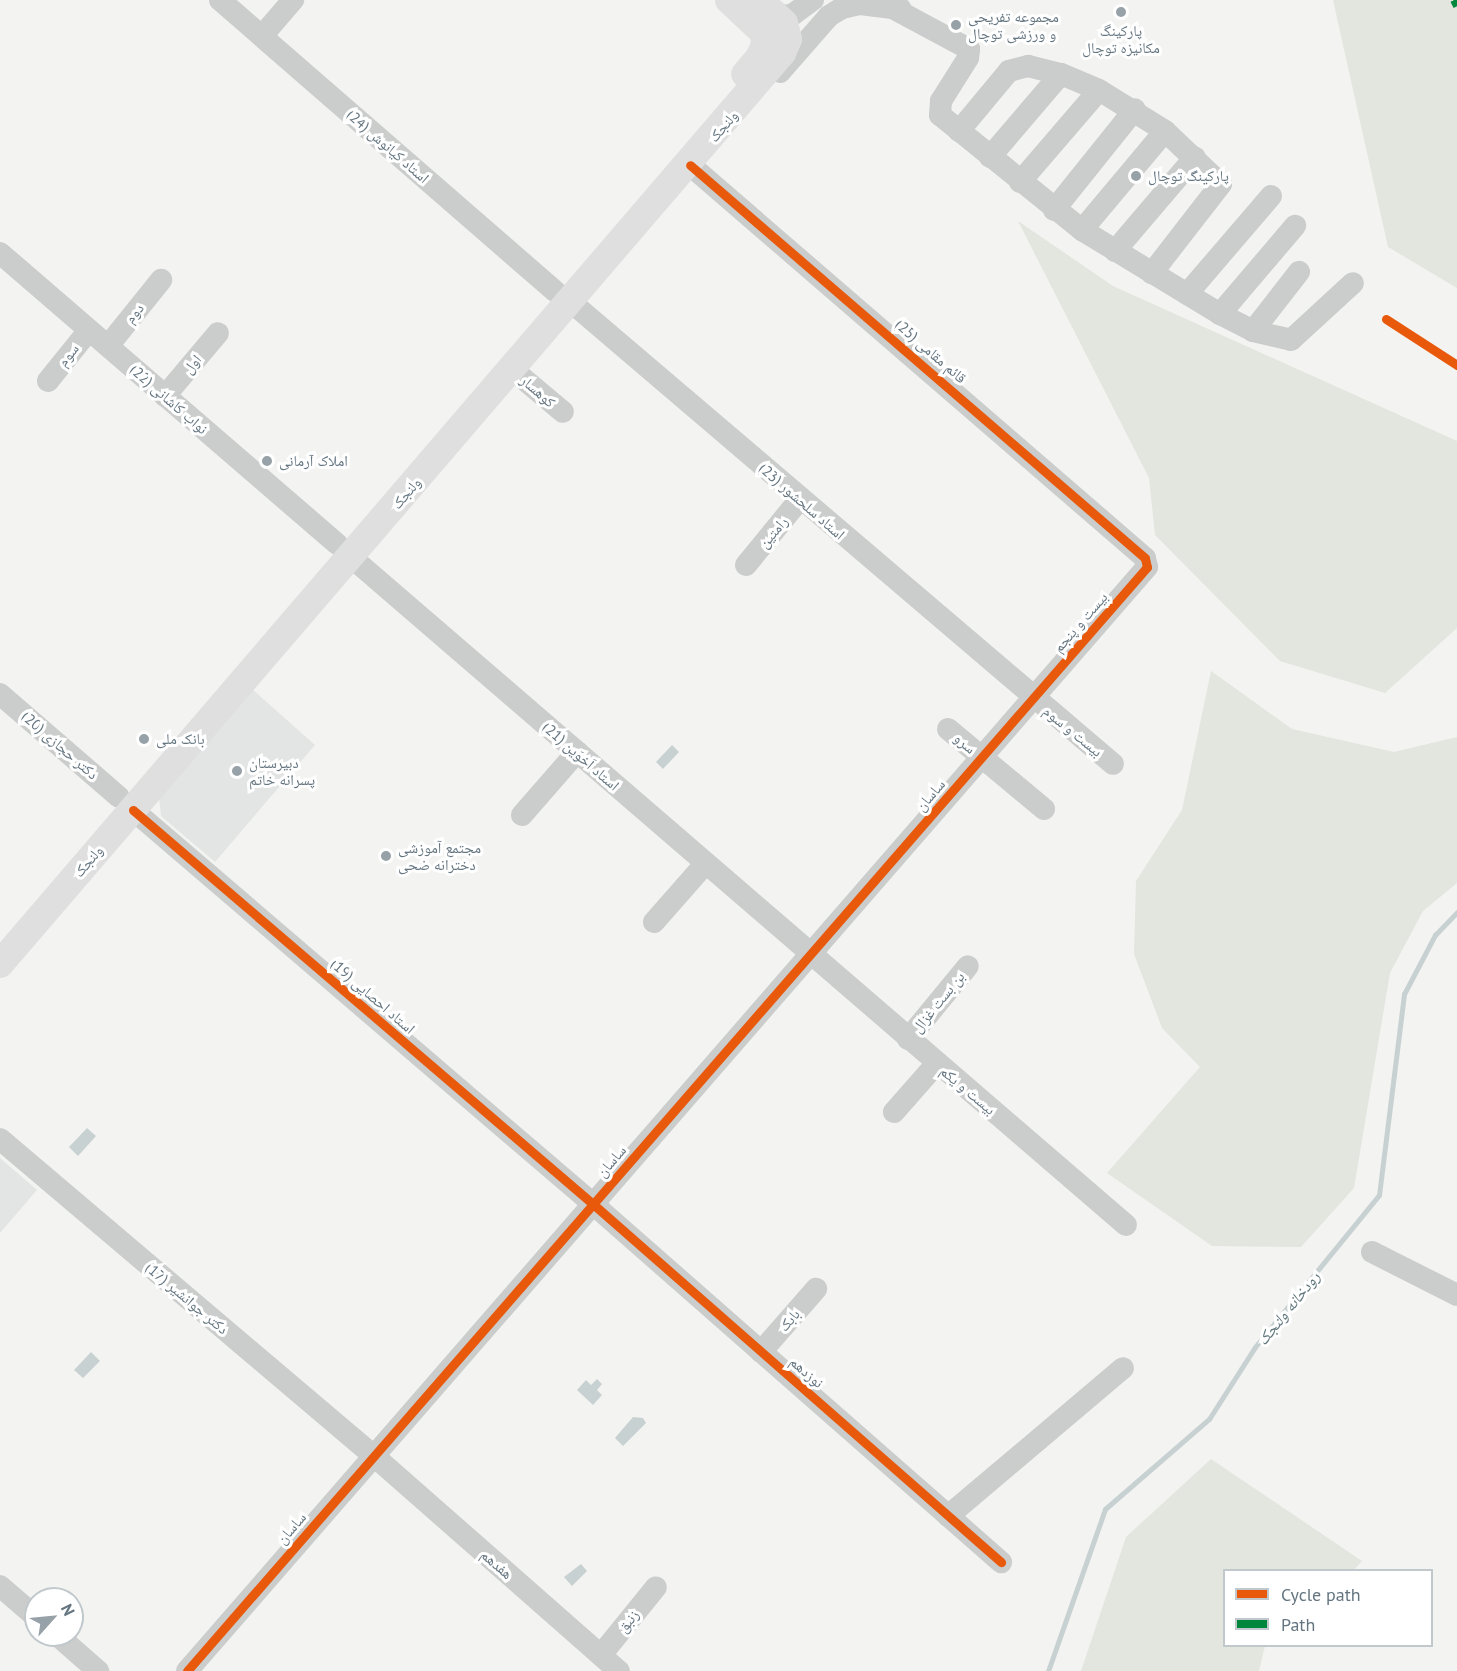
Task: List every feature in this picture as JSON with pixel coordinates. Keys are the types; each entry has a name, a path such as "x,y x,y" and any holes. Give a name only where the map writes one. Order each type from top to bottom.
{"main road":[{"name":"ولنجک","path":"0,964 126,804 563,297 759,58 765,45 764,33 729,0"},
{"name":"ولنجک","path":"344,550 513,370 563,297 693,161 782,53 787,31 768,8"},
{"name":"ولنجک","path":"0,936 126,804"}],"street":[{"name":"استاد کیانوش (24)","path":"220,0 563,297"},
{"path":"262,36 293,0"},
{"path":"768,8 792,15 820,5 860,4 889,6 927,16"},
{"path":"693,161 710,154 820,5"},
{"path":"889,6 969,49 968,58 938,110 959,131 1082,231 1220,314 1253,331 1291,340 1353,283"},
{"path":"959,131 1016,66 1061,74 1099,90 1135,109 1165,131 1221,184 1152,273"},
{"path":"990,157 1061,74"},
{"path":"1020,182 1099,90"},
{"path":"1054,210 1135,109"},
{"path":"1082,231 1165,131"},
{"path":"1115,251 1195,157"},
{"name":"قائم مقامی (25)","path":"693,161 1148,564"},
{"path":"1187,294 1271,196"},
{"path":"1220,314 1295,226"},
{"name":"نواب کاشانی (22)","path":"0,253 344,550"},
{"path":"1253,331 1299,272"},
{"name":"دوم","path":"108,346 161,280"},
{"name":"استاد سلحشور (23)","path":"563,297 1034,699"},
{"name":"سوم","path":"48,381 89,330"},
{"name":"اول","path":"165,396 218,333"},
{"name":"کوهسار","path":"513,370 562,412"},
{"name":"رامتین","path":"746,565 800,499"},
{"name":"استاد اَخوَين (21)","path":"344,550 810,955"},
{"name":"بیست و پنجم","path":"1034,699 1148,564"},
{"name":"دکتر حجازی (20)","path":"0,694 126,804"},
{"name":"ساسان","path":"186,1671 1034,699"},
{"name":"بیست و سوم","path":"1034,699 1113,764"},
{"name":"سرو","path":"948,729 1044,810"},
{"path":"522,815 577,753"},
{"name":"استاد احصایی (19)","path":"126,804 593,1204"},
{"path":"654,922 705,864"},
{"name":"بیست و یکم","path":"810,955 1126,1225"},
{"name":"بن بست غزال","path":"908,1039 968,966"},
{"path":"894,1112 937,1063"},
{"name":"دکتر جوانشیر (17)","path":"0,1139 374,1456"},
{"name":"نوزدهم","path":"593,1204 1001,1562"},
{"path":"1372,1252 1457,1295"},
{"name":"بابک","path":"761,1352 816,1288"},
{"path":"948,1516 1123,1368"},
{"name":"هفدهم","path":"374,1456 619,1671"},
{"path":"0,1586 24,1607"},
{"name":"زنبق","path":"601,1655 656,1587"},
{"path":"71,1647 98,1671"}],"shaded area":[{"path":"1333,0 1457,0 1457,288 1388,247"},
{"path":"1018,221 1113,286 1457,441 1457,628 1385,693 1280,661 1155,535 1149,478"},
{"path":"1211,671 1292,729 1394,752 1457,737 1457,883 1423,911 1390,973 1354,1188 1301,1247 1212,1246 1107,1173 1200,1067 1162,1028 1134,954 1136,881 1182,810"},
{"name":"دبیرستان پسرانه خاتم","path":"251,688 315,745 215,862 161,816 159,797"},
{"path":"672,745 679,752 663,769 656,762"},
{"path":"87,1128 96,1136 78,1156 69,1147"},
{"path":"0,1158 37,1190 0,1233"},
{"path":"91,1352 100,1361 83,1378 74,1370"},
{"path":"597,1379 602,1384 597,1390 602,1395 593,1405 577,1390 586,1380 591,1385"},
{"path":"633,1417 643,1418 646,1423 623,1446 615,1438"},
{"path":"1211,1459 1362,1561 1355,1569 1223,1569 1223,1647 1265,1647 1259,1671 1081,1671 1126,1537"},
{"path":"581,1564 587,1571 572,1586 564,1577"}],"waterway":[{"name":"رودخانه ولنجک","path":"1048,1671 1105,1509 1209,1419 1255,1347 1379,1195 1404,994 1435,935 1457,912"}],"marked path":[{"path":"1454,0 1457,6"}],"cycle path":[{"path":"187,1671 1147,567 1145,558 690,165"},
{"path":"1386,319 1457,365"},
{"path":"133,810 593,1204 1001,1562"}],"place":[{"name":"پارکینگ مکانیزه توچال","path":"1121,12"},
{"name":"مجموعه تفریحی و ورزشی توچال","path":"956,25"},
{"name":"پارکینگ توچال","path":"1136,176"},
{"name":"املاک آرمانی","path":"267,461"},
{"name":"بانک ملی","path":"144,739"},
{"name":"دبیرستان پسرانه خاتم","path":"237,771"},
{"name":"مجتمع آموزشی دخترانه ضحی","path":"386,856"}]}
